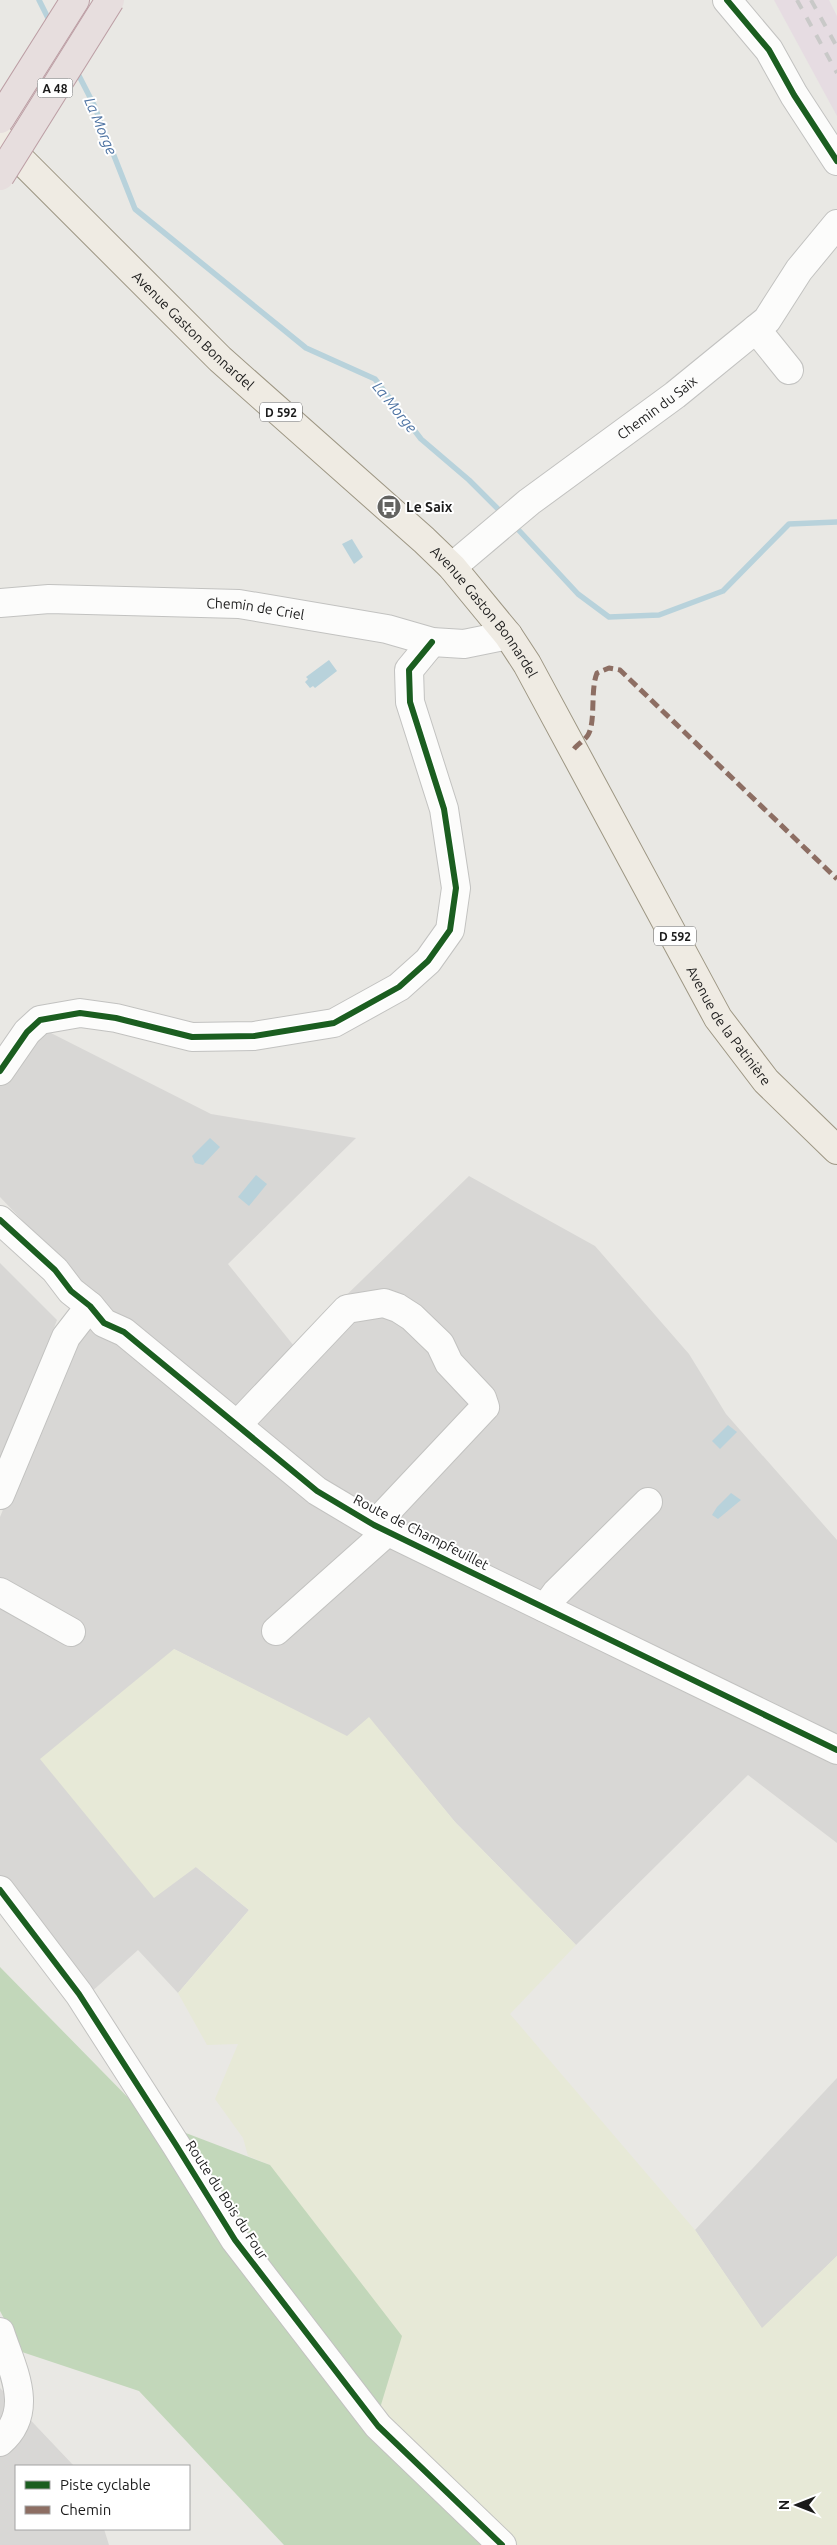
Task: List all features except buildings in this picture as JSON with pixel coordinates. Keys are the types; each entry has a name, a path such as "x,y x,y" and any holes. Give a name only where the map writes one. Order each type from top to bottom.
{"highway":[{"name":"A 48","path":"0,119 75,0"},
{"name":"A 48","path":"0,176 110,0"}],"main road":[{"name":"Avenue Gaston Bonnardel","path":"0,139 220,359 389,507 452,568 508,635 547,697"},
{"name":"Avenue de la Patinière","path":"547,697 718,1018 766,1081 837,1150"}],"street":[{"path":"727,0 770,50 794,95 837,161"},
{"name":"Chemin du Saix","path":"452,568 508,520 675,395 767,320 799,270 837,224"},
{"path":"756,329 789,370"},
{"name":"Chemin de Criel","path":"0,603 49,599 239,604 388,629 432,642 464,644 508,635"},
{"path":"0,1071 27,1032 40,1020 80,1013 116,1018 192,1037 254,1036 334,1023 399,987 428,961 450,930 456,888 444,809 410,702 409,670 432,642"},
{"name":"Route de Champfeuillet","path":"0,1220 55,1270 71,1291 90,1306 104,1323 124,1332 317,1490 380,1529 837,1750"},
{"path":"237,1424 347,1309 384,1303 398,1308 412,1317 440,1344 449,1363 482,1398 485,1407 380,1529 276,1631"},
{"path":"0,1496 66,1337 90,1306"},
{"path":"545,1608 556,1593 648,1502"},
{"path":"0,1592 71,1632"},
{"name":"Route du Bois du Four","path":"0,1890 78,1994 235,2240 378,2426 502,2545"},
{"path":"0,2332 19,2390 19,2415 12,2432 0,2442"}],"shaded area":[{"path":"774,0 829,0 837,16 837,116"},
{"path":"43,1029 211,1114 356,1138 228,1264 294,1346 469,1176 595,1246 689,1354 726,1414 837,1540 837,1843 748,1775 576,1945 455,1822 369,1718 347,1737 174,1649 196,1867 249,1910 178,1993 138,1950 89,1994 0,1886 0,1517 92,1293 0,1197 0,1071"},
{"path":"0,1263 57,1320 0,1467"},
{"path":"837,2078 837,2256 762,2329 695,2230"},
{"path":"0,2388 73,2465 15,2465 15,2530 104,2530 109,2545 0,2545"}],"green space":[{"path":"174,1649 347,1736 369,1717 455,1822 576,1945 510,2014 695,2230 762,2328 837,2256 837,2545 514,2545 373,2431 270,2165 248,2156 243,2138 215,2099 238,2044 207,2045 178,1993 249,1910 196,1867 154,1898 40,1759"},
{"path":"0,1967 149,2119 270,2165 402,2336 373,2431 514,2545 284,2545 139,2391 22,2352 0,2311"}],"water":[{"path":"352,539 363,557 354,564 342,544"},
{"path":"329,660 337,671 315,688 313,686 310,688 305,682 308,679 306,677"},
{"path":"210,1138 220,1147 203,1165 195,1163 192,1156"},
{"path":"256,1175 267,1184 249,1206 238,1197"},
{"path":"728,1425 737,1432 720,1449 712,1441"},
{"path":"731,1493 741,1500 718,1519 712,1515 717,1507"}],"waterway":[{"name":"La Morge","path":"39,0 50,22"},
{"name":"La Morge","path":"76,70 94,105 135,209 306,348 375,379 421,439 469,480 503,514"},
{"name":"La Morge","path":"513,524 578,594 609,617 659,615 723,591 789,524 837,522"}],"railway":[{"path":"797,0 837,73"},
{"path":"811,0 837,47"}],"marked path":[{"path":"574,749 587,737 590,729 597,673 609,668 620,670 837,879"}],"cycle path":[{"path":"727,0 769,50 794,95 837,161"},
{"path":"0,1071 27,1032 40,1020 80,1013 116,1018 192,1037 254,1036 334,1023 399,987 428,961 450,930 456,888 444,809 410,702 409,670 432,642"},
{"path":"0,1220 55,1270 71,1291 90,1306 104,1323 124,1332 317,1491 374,1525 837,1750"},
{"path":"0,1890 79,1994 235,2240 378,2426 502,2545"}],"place":[{"name":"Le Saix","path":"389,507"}]}
